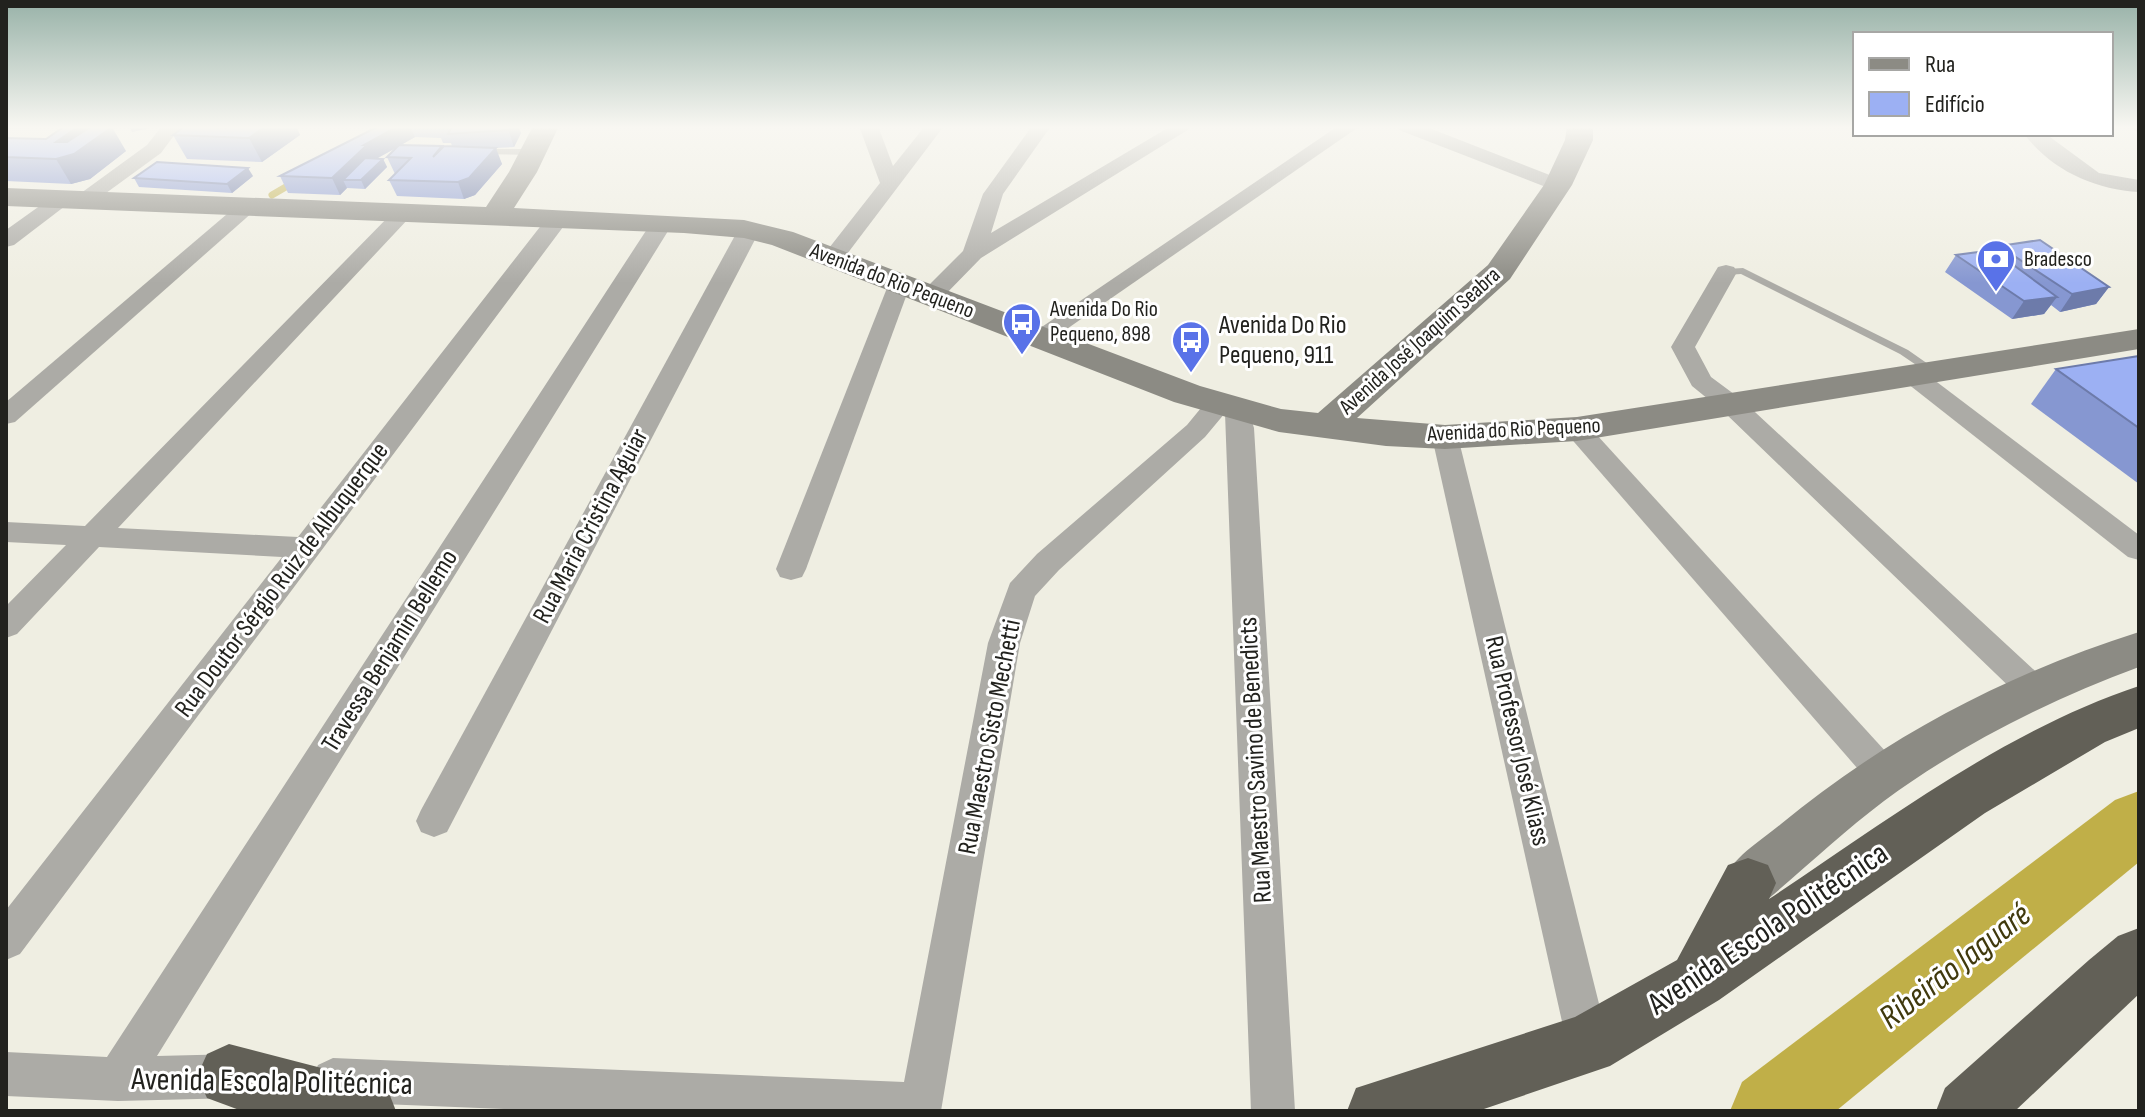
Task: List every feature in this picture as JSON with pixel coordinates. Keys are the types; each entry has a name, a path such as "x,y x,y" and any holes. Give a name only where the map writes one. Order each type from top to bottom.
{"highway":[{"name":"Avenida Escola Politécnica","path":"1379,1111 1588,1044 1698,980 1966,797 2087,728 2139,706"},
{"path":"1698,980 1748,883"},
{"path":"1968,1111 2067,1018 2139,956"},
{"path":"229,1076 364,1111"}],"main road":[{"path":"494,217 517,178"},
{"name":"Avenida José Joaquim Seabra","path":"1325,427 1499,272 1561,178"},
{"name":"Avenida do Rio Pequeno","path":"6,197 662,223 749,230 782,238 1228,406 1279,420 1325,427 1445,437 1577,429 2139,339"},
{"path":"1748,883 1884,774 1946,735 2034,690 2139,649"}],"street":[{"path":"6,240 108,178"},
{"path":"888,178 890,183"},
{"path":"833,257 894,178"},
{"path":"973,253 993,194 1004,178"},
{"path":"932,295 973,253 1098,178"},
{"path":"1039,337 1274,178"},
{"path":"1540,178 1558,185"},
{"path":"2091,178 2114,185 2139,186"},
{"path":"6,416 247,207"},
{"path":"6,626 403,213"},
{"name":"Rua Doutor Sérgio Ruiz de Albuquerque","path":"6,941 558,219"},
{"name":"Travessa Benjamin Bellemo","path":"118,1079 662,223"},
{"name":"Rua Maria Cristina Aguiar","path":"434,821 749,230"},
{"path":"1726,272 1683,347 1701,381 1733,406 2034,690"},
{"path":"791,569 900,283"},
{"path":"1922,373 2139,550"},
{"name":"Rua Maestro Sisto Mechetti","path":"922,1105 1004,643 1021,591 1048,562 1228,406"},
{"name":"Rua Maestro Savino de Benedicts","path":"1228,406 1241,428 1273,1111"},
{"path":"1577,429 1884,774"},
{"name":"Rua Professor José Kliass","path":"1445,437 1588,1044"},
{"path":"6,532 307,548"},
{"name":"Avenida Escola Politécnica","path":"6,1074 118,1079 229,1076 922,1105"}],"lane":[{"path":"1726,272 1743,271 1904,352 1922,373"}],"building":[{"path":"136,178 235,178 227,184"},
{"path":"391,178 469,178 458,182 389,180"},
{"path":"2040,240 2109,287 2072,294 1999,246"},
{"path":"1993,250 2057,297 2024,301 1956,255"},
{"path":"2139,356 2139,428 2056,369"}],"waterway":[{"path":"272,195 296,181"},
{"name":"Ribeirão Jaguaré","path":"1771,1111 2139,821"}],"place":[{"name":"Bradesco","path":"1996,293"},
{"name":"Avenida Do Rio Pequeno, 898","path":"1022,356"},
{"name":"Avenida Do Rio Pequeno, 911","path":"1191,374"}]}
